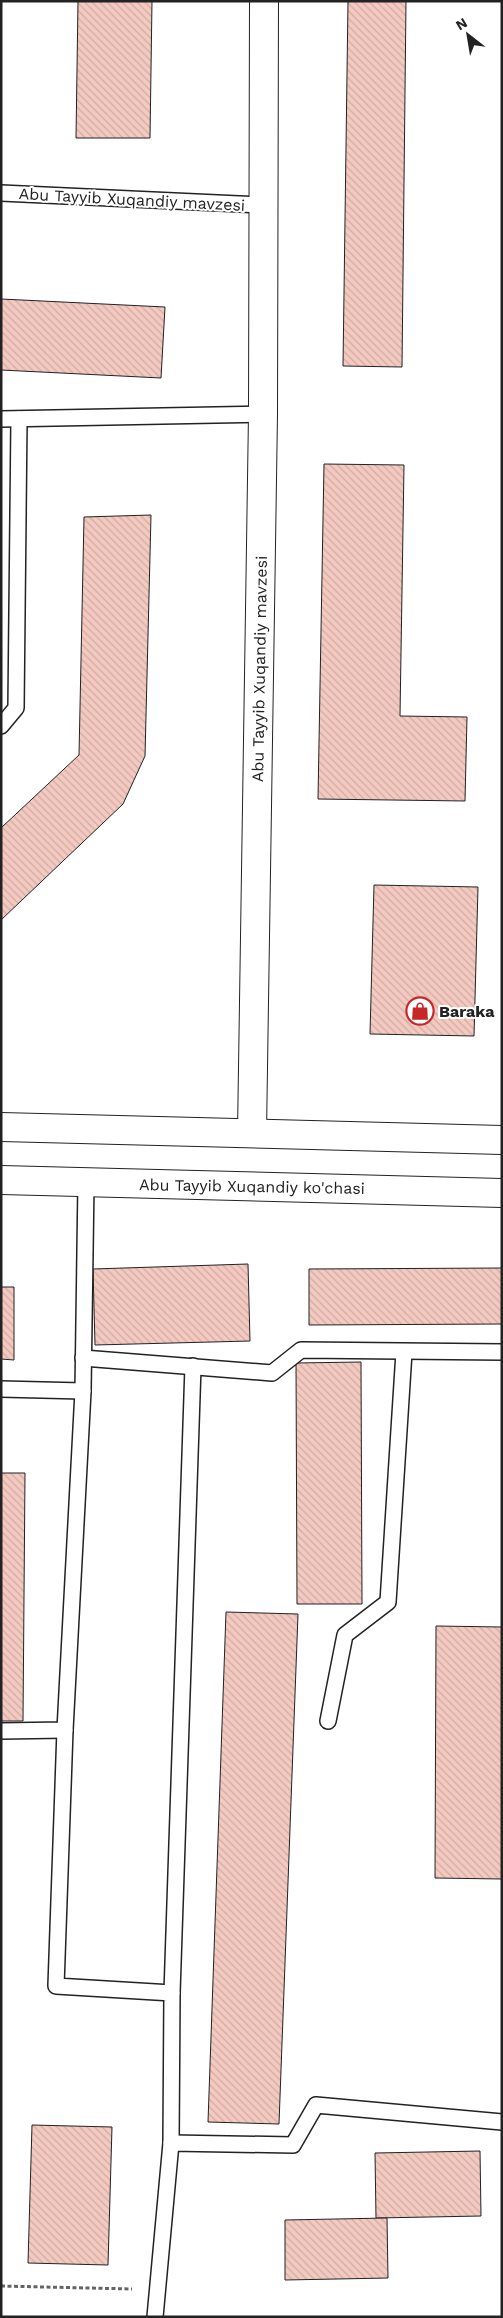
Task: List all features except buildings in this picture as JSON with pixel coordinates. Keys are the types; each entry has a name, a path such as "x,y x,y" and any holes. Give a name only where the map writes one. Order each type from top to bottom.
{"street":[{"name":"Abu Tayyib Xuqandiy mavzesi","path":"252,1132 263,414 264,1"},
{"path":"1,1127 252,1132 502,1140"},
{"name":"Abu Tayyib Xuqandiy ko'chasi","path":"1,1180 502,1192"}],"lane":[{"name":"Abu Tayyib Xuqandiy mavzesi","path":"1,193 263,205"},
{"path":"1,419 263,414"},
{"path":"1,726 16,708 18,420"},
{"path":"86,1182 83,1391 65,1730 56,1986 172,1993"},
{"path":"83,1358 272,1373 301,1350 502,1352"},
{"path":"328,1721 345,1635 388,1602 404,1352"},
{"path":"155,2317 171,2143 172,1993 192,1366"},
{"path":"1,1389 83,1391"},
{"path":"1,1731 65,1730"},
{"path":"171,2143 293,2146 316,2105 502,2122"}],"path":[{"path":"1,2286 158,2290"}],"place":[{"name":"Baraka","path":"420,1011"}]}
